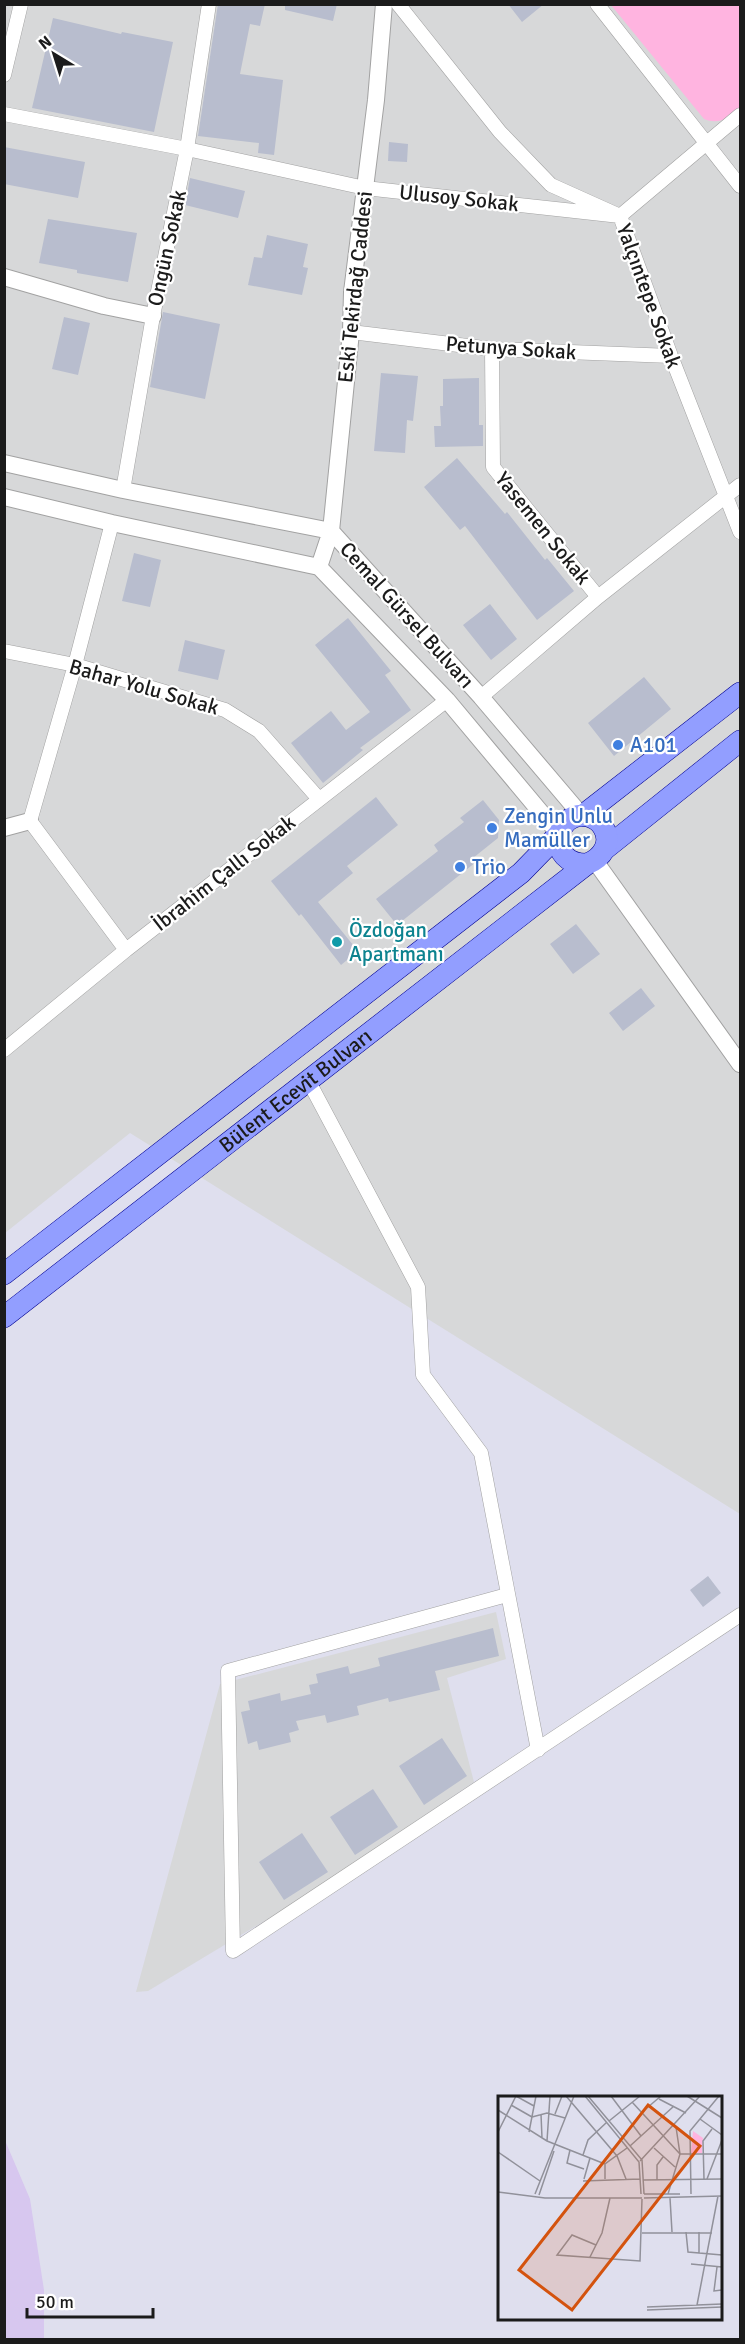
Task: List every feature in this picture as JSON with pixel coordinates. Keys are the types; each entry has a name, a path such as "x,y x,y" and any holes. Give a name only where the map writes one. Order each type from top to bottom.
{"main road":[{"path":"4,1274 520,873 559,834 568,821 582,816 741,693"},
{"name":"Bülent Ecevit Bulvarı","path":"4,1317 596,858 741,741"},
{"path":"559,834 558,842 565,857 571,862 596,858 607,841 603,826 590,817 582,816"}],"street":[{"path":"4,75 21,4"},
{"name":"Ongün Sokak","path":"123,490 153,316 187,149 209,4"},
{"name":"Eski Tekirdağ Caddesi","path":"319,567 331,531 351,332 352,292 376,100 384,4"},
{"name":"Yalçıntepe Sokak","path":"398,4 500,132 551,185 620,216 671,356 725,497 741,532"},
{"path":"597,4 705,144 741,186"},
{"name":"Ulusoy Sokak","path":"4,114 187,149 365,188 620,216"},
{"path":"620,216 741,115"},
{"path":"4,277 104,306 153,316"},
{"name":"Petunya Sokak","path":"351,332 492,349 671,356"},
{"name":"Yasemen Sokak","path":"492,349 493,467 598,597"},
{"name":"Cemal Gürsel Bulvarı","path":"4,463 123,490 331,531 481,697 582,816"},
{"path":"481,697 598,597 741,485"},
{"name":"Cemal Gürsel Bulvarı","path":"4,497 112,523 319,567 447,700 559,834"},
{"path":"30,821 75,665 112,523"},
{"name":"Bahar Yolu Sokak","path":"4,651 75,665 225,710 259,731 319,800"},
{"name":"İbrahim Çallı Sokak","path":"4,1050 126,950 447,700"},
{"path":"4,828 30,821"},
{"path":"30,821 126,950"},
{"path":"596,858 741,1064"},
{"path":"308,1080 418,1287 423,1375 481,1453 538,1750"},
{"path":"507,1595 228,1671 233,1951 741,1615"}],"shaded area":[{"path":"5,5 740,5 740,1514 130,1133 5,1233"},
{"path":"611,5 740,5 740,109 724,120 704,119"},
{"path":"496,1612 506,1659 447,1678 474,1782 296,1902 148,1991 136,1992 220,1684"},
{"path":"4,2138 30,2199 44,2290 44,2339 5,2339"}],"building":[{"path":"218,4 265,4 260,26 250,24 240,74 283,80 274,155 258,153 259,143 198,136"},
{"path":"285,4 337,4 333,21 285,10"},
{"path":"508,4 544,4 522,22"},
{"path":"53,18 121,34 122,32 173,42 154,132 32,108"},
{"path":"389,142 408,144 407,162 388,161"},
{"path":"4,147 85,162 78,198 4,184"},
{"path":"190,178 245,191 238,218 185,205"},
{"path":"48,219 137,233 128,282 77,273 77,270 39,263"},
{"path":"267,235 308,244 303,267 308,268 302,295 248,285 254,257 262,258"},
{"path":"163,312 220,324 205,399 150,387"},
{"path":"64,317 90,323 78,375 52,369"},
{"path":"381,373 418,376 413,421 407,420 405,453 374,451"},
{"path":"479,378 479,425 483,425 483,446 435,447 434,426 441,426 440,406 443,406 443,379"},
{"path":"457,458 505,514 507,512 545,560 547,558 574,591 537,620 465,526 460,530 424,487"},
{"path":"134,553 161,560 150,607 122,601"},
{"path":"490,604 517,639 491,660 463,625"},
{"path":"348,618 391,671 385,675 411,710 360,748 363,750 323,783 291,743 331,711 346,730 370,712 315,645"},
{"path":"185,640 225,650 218,680 178,671"},
{"path":"644,677 671,709 614,756 588,723"},
{"path":"376,797 398,825 347,866 353,873 318,902 358,951 341,965 301,914 299,916 271,881"},
{"path":"483,800 499,820 498,838 473,858 476,862 397,925 376,899 438,851 434,845 464,822 460,818"},
{"path":"576,924 600,954 573,974 550,944"},
{"path":"641,988 655,1006 623,1031 609,1013"},
{"path":"708,1576 721,1593 703,1607 690,1590"},
{"path":"493,1628 499,1656 435,1671 440,1690 389,1702 388,1698 357,1706 359,1715 327,1723 325,1715 296,1721 299,1730 289,1733 291,1742 259,1750 257,1741 248,1744 241,1712 250,1710 248,1701 280,1693 281,1701 311,1694 309,1685 318,1683 316,1674 348,1666 350,1674 380,1666 378,1658"},
{"path":"442,1738 467,1776 424,1805 399,1766"},
{"path":"373,1789 398,1827 355,1855 330,1817"},
{"path":"302,1833 328,1872 284,1900 259,1862"}],"place":[{"name":"A101","path":"618,745"},
{"name":"Zengin Unlu Mamüller","path":"492,828"},
{"name":"Trio","path":"460,867"},
{"name":"Özdoğan Apartmanı","path":"337,942"}]}
